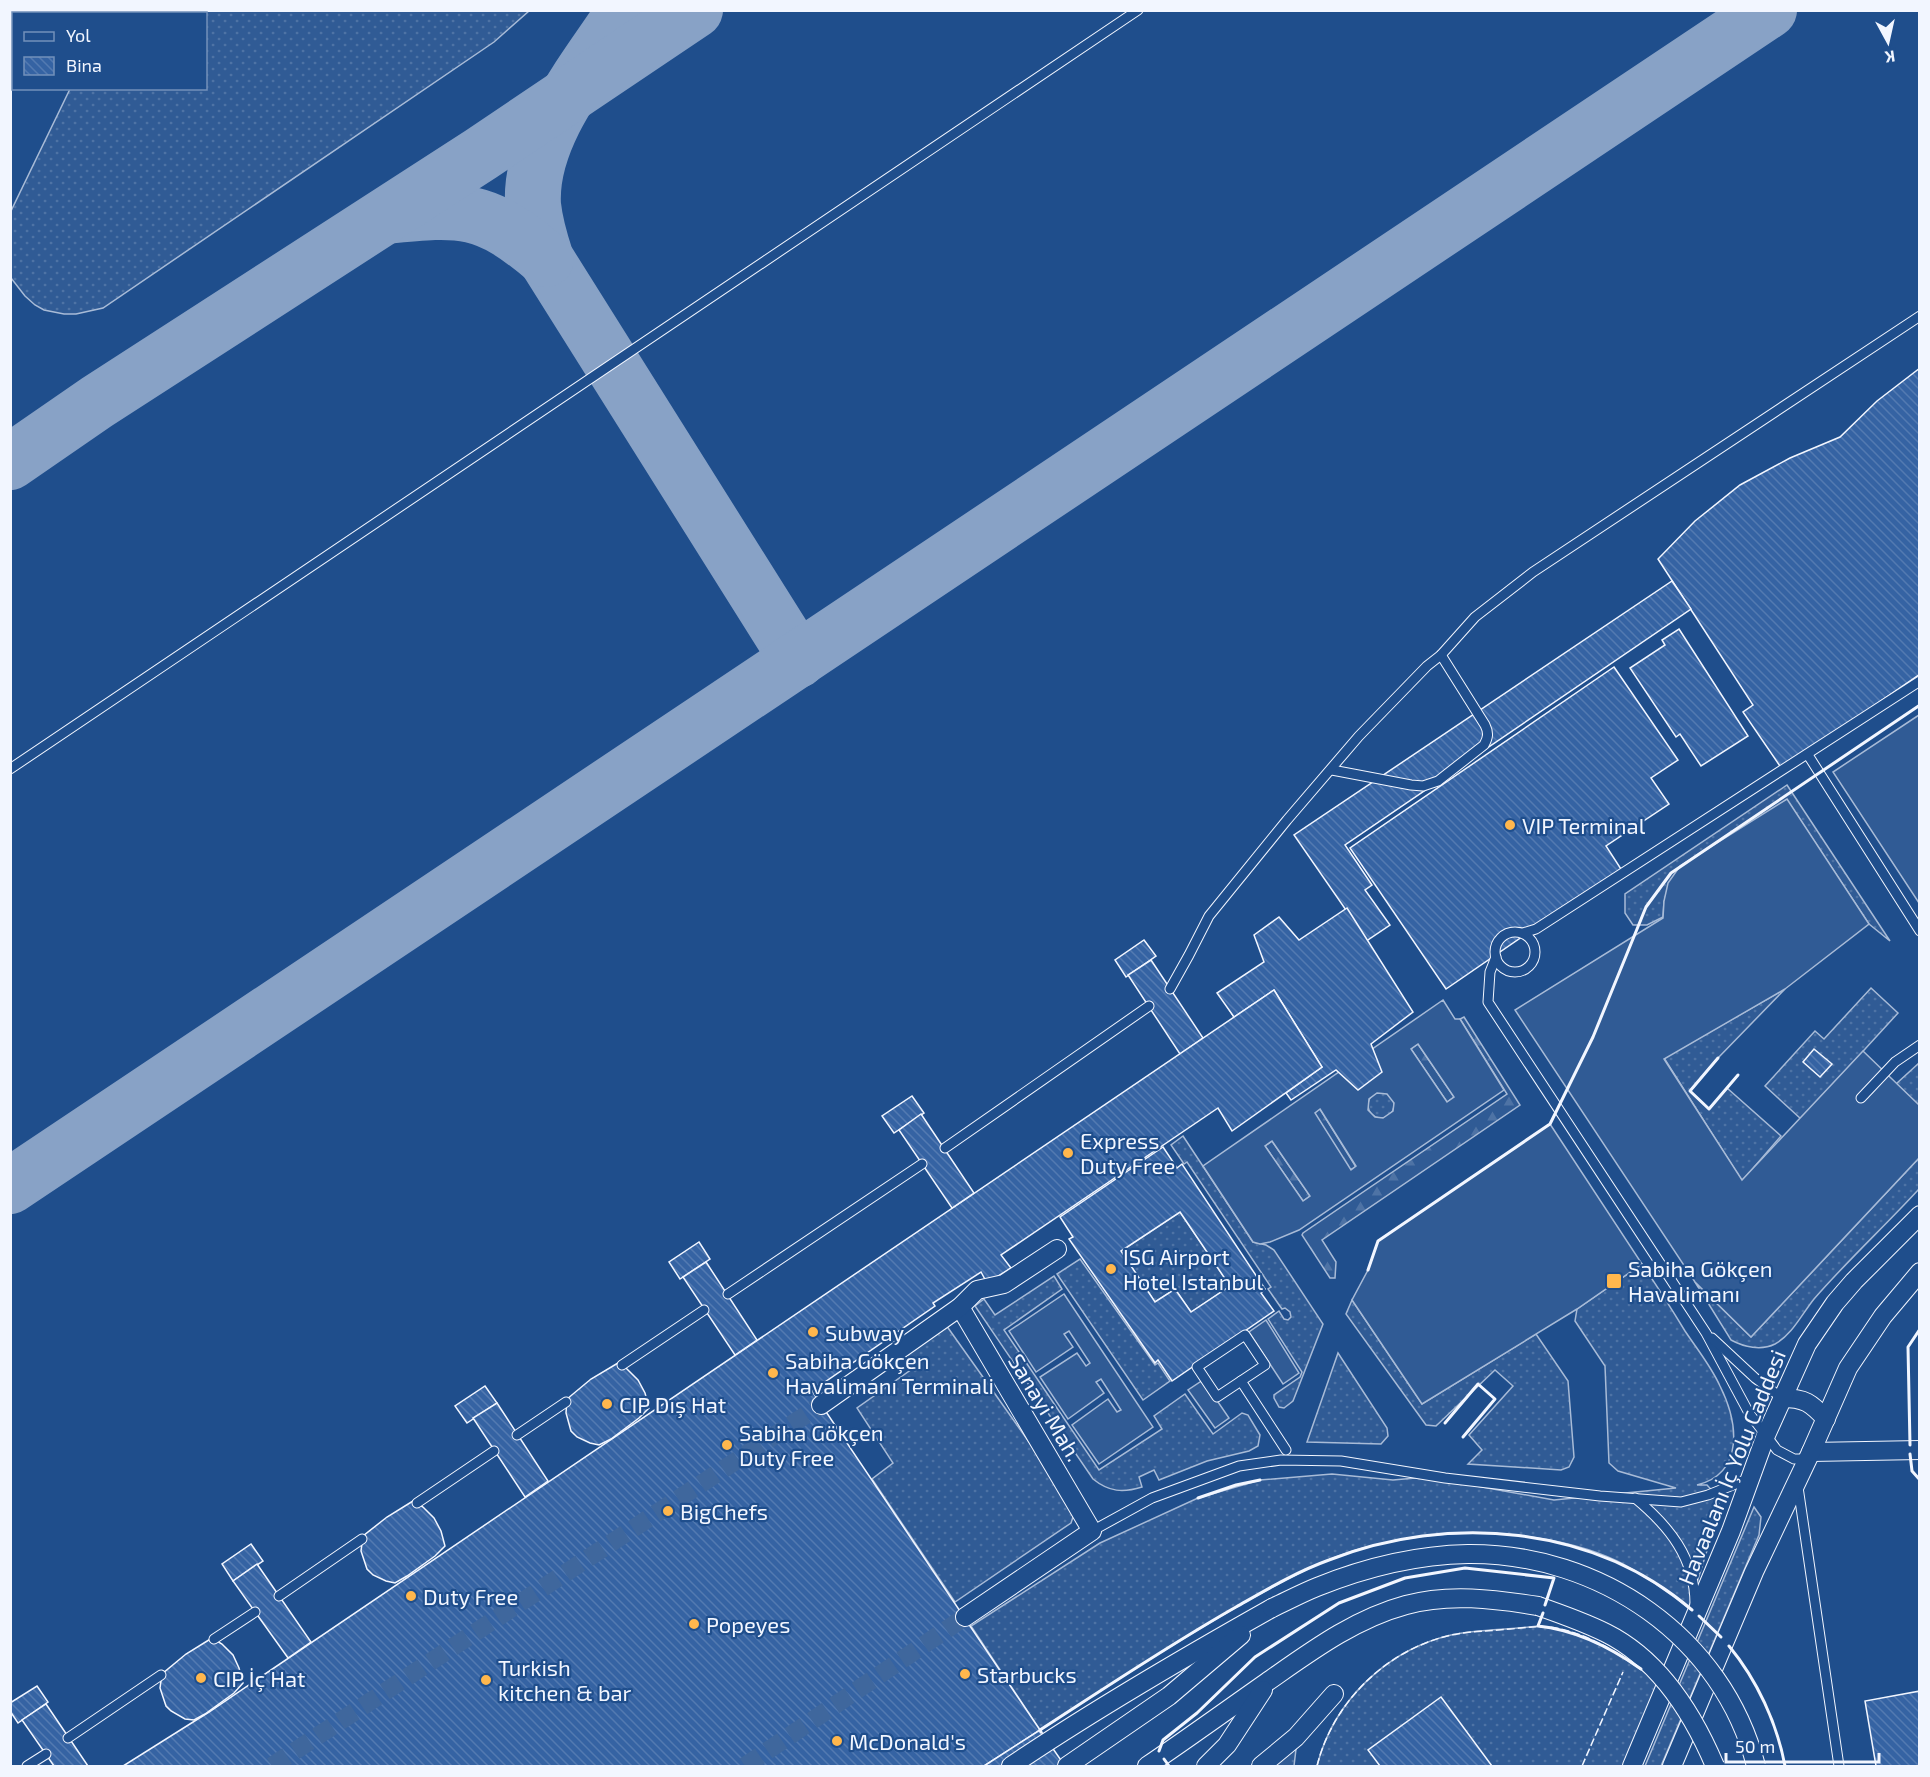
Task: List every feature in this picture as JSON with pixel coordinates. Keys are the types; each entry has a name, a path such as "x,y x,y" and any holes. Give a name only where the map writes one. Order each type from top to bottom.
{"street":[{"name":"Havaalanı İç Yolu Caddesi","path":"1632,1767 1731,1531 1748,1479 1766,1435 1808,1344 1835,1303 1854,1281 1920,1215"},
{"path":"821,1405 960,1307 977,1290 1004,1284 1057,1249"},
{"path":"1672,1767 1754,1572 1848,1368 1883,1316 1920,1272"},
{"name":"Sanayi Mah.","path":"960,1307 1092,1531"},
{"path":"1782,1398 1809,1402 1826,1419"},
{"path":"1809,1456 1920,1450"},
{"path":"965,1617 1092,1531"},
{"path":"1011,1767 1067,1728 1164,1669 1272,1608 1317,1587 1370,1570 1404,1561 1467,1554 1501,1556 1568,1570 1599,1583 1644,1608 1676,1633 1713,1674 1731,1701 1744,1728 1756,1767"},
{"path":"1147,1767 1344,1631 1380,1613 1408,1605 1437,1599 1466,1598 1503,1600 1538,1606 1608,1634 1640,1656 1674,1693 1686,1708 1705,1742 1715,1767"},
{"path":"1067,1767 1169,1696 1272,1608"},
{"path":"1206,1767 1227,1745 1269,1681"},
{"path":"1261,1767 1296,1737 1334,1694"}],"lane":[{"path":"10,769 1138,10"},
{"path":"1170,988 1209,916 1287,820 1359,736 1427,666 1441,655 1475,617 1533,572 1920,316"},
{"path":"1332,770 1423,786 1438,781 1484,745 1488,739 1485,725 1441,655"},
{"path":"1809,1456 1794,1459 1778,1450 1749,1413 1706,1333 1488,1002 1490,972 1499,940 1506,934 1523,933 1536,929 1920,681"},
{"path":"1808,755 1920,932"},
{"path":"1496,957 1504,968 1512,971 1528,968 1533,961 1534,945 1523,933"},
{"path":"945,1148 1149,1006"},
{"path":"1861,1098 1895,1062 1920,1045"},
{"path":"728,1294 922,1164"},
{"path":"622,1365 704,1310"},
{"path":"1706,1333 1782,1398"},
{"path":"1245,1335 1265,1365 1241,1381 1217,1397 1197,1367 1245,1335"},
{"path":"1241,1381 1286,1450"},
{"path":"517,1435 566,1402"},
{"path":"417,1503 494,1450"},
{"path":"1092,1531 1152,1497 1239,1466 1281,1460 1341,1461 1445,1478 1681,1502 1708,1495 1748,1479"},
{"path":"1797,1482 1839,1767"},
{"path":"1635,1498 1659,1518 1683,1551 1695,1588 1695,1615"},
{"path":"279,1596 362,1539"},
{"path":"214,1639 255,1612"},
{"path":"68,1738 161,1675"},
{"path":"27,1767 46,1754"}],"green space":[{"path":"108,10 529,11 494,42 103,308 76,314 64,314 44,310 35,305 11,278 11,211 70,90 207,90 207,12 107,12"},
{"path":"1787,785 1890,941 1869,924 1787,800 1664,901 1663,917 1647,925 1633,925 1625,913 1625,894"},
{"path":"1871,988 1898,1013 1801,1119 1765,1086 1815,1031 1824,1039"},
{"path":"1785,989 1718,1058 1690,1091 1709,1109 1727,1088 1781,1136 1742,1181 1664,1058"},
{"path":"1464,1017 1520,1105 1322,1240 1336,1262 1335,1278 1330,1278 1302,1235 1303,1233 1507,1094 1460,1019"},
{"path":"1418,1044 1454,1097 1447,1102 1411,1049"},
{"path":"1920,1063 1919,1105 1896,1084"},
{"path":"1381,1092 1390,1096 1394,1105 1390,1114 1381,1118 1372,1114 1368,1105 1372,1096"},
{"path":"1320,1109 1356,1167 1350,1170 1314,1113"},
{"path":"1183,1136 1253,1242 1266,1245 1274,1250 1323,1324 1293,1401 1284,1408 1279,1407 1274,1395 1300,1377 1302,1372 1268,1319 1279,1311 1284,1319 1288,1320 1291,1317 1290,1312 1285,1308 1282,1309 1268,1289 1271,1287 1187,1162 1184,1164 1171,1145"},
{"path":"1272,1141 1310,1196 1303,1201 1265,1146"},
{"path":"1919,1158 1919,1189 1814,1299 1787,1335 1775,1344 1758,1348 1741,1345 1731,1340 1695,1282 1751,1337"},
{"path":"1180,1212 1230,1286 1191,1312 1175,1289 1155,1302 1121,1251"},
{"path":"1080,1259 1155,1365 1158,1363 1170,1381 1143,1400 1057,1274"},
{"path":"1642,1264 1708,1365 1731,1415 1733,1444 1730,1458 1723,1470 1713,1479 1697,1485 1707,1485 1717,1496 1720,1509 1689,1608 1627,1566 1593,1551 1568,1544 1516,1535 1478,1533 1401,1540 1347,1553 1285,1580 1189,1635 1040,1730 971,1626 1100,1543 1198,1498 1260,1480 1332,1474 1393,1480 1427,1477 1554,1500 1676,1488 1618,1471 1609,1463 1605,1366 1575,1321 1577,1309"},
{"path":"1054,1276 1062,1289 1004,1330 1099,1470 1162,1429 1154,1416 1185,1394 1213,1434 1242,1413 1248,1415 1260,1435 1258,1446 1249,1451 1207,1461 1159,1480 1154,1470 1139,1477 1142,1487 1135,1489 1122,1491 1111,1489 1093,1479 975,1306 984,1299 995,1315"},
{"path":"1352,1300 1422,1404 1536,1334 1568,1381 1574,1457 1569,1467 1561,1470 1468,1464 1482,1450 1469,1435 1513,1386 1495,1370 1436,1426 1426,1425 1346,1314"},
{"path":"946,1325 1066,1494 1074,1514 1071,1523 955,1602 872,1479 893,1463 857,1408 912,1369 904,1355"},
{"path":"1338,1353 1387,1428 1388,1436 1381,1444 1307,1442"},
{"path":"1754,1507 1761,1517 1759,1535 1661,1766 1645,1766"},
{"path":"1538,1626 1572,1633 1604,1646 1619,1654 1661,1685 1623,1766 1317,1766 1325,1743 1349,1700 1384,1666 1427,1642 1451,1635"},
{"path":"1293,1748 1296,1749 1294,1766 1273,1766"}],"shaded area":[{"path":"1919,715 1919,903 1833,772"},
{"path":"1787,799 1869,924 1785,989 1664,1059 1742,1180 1863,1051 1919,1105 1919,1158 1751,1337 1695,1282 1515,1010 1663,918 1668,883 1680,866"},
{"path":"1443,1000 1455,1019 1460,1019 1504,1090 1299,1230 1270,1242 1260,1244 1253,1242 1203,1166","holes":["1418,1044 1454,1097 1447,1102 1411,1049","1377,1093 1387,1094 1394,1103 1393,1111 1383,1118 1375,1117 1368,1110 1369,1099","1320,1109 1356,1166 1351,1170 1315,1113","1272,1141 1310,1196 1303,1201 1265,1146"]},
{"path":"1550,1124 1642,1264 1577,1309 1422,1404 1352,1300 1368,1270 1378,1241"},
{"path":"1064,1294 1153,1427 1099,1464 1072,1425 1108,1399 1117,1412 1121,1410 1101,1379 1096,1382 1104,1393 1068,1419 1040,1377 1077,1353 1086,1366 1090,1363 1069,1331 1064,1334 1073,1347 1036,1372 1009,1331"},
{"path":"1266,1320 1299,1373 1283,1384 1249,1332"},
{"path":"1203,1380 1229,1418 1215,1428 1188,1390"}],"building":[{"path":"1920,368 1920,674 1782,769 1743,712 1753,705 1658,559 1695,521 1740,485 1790,458 1840,437 1877,401"},
{"path":"1672,581 1691,609 1345,845 1372,885 1365,890 1390,925 1280,999 1274,990 1234,1017 1227,1006 1355,923 1294,835"},
{"path":"1679,629 1748,736 1701,766 1680,734 1676,737 1630,668 1665,645 1662,640"},
{"name":"VIP Terminal","path":"1614,667 1678,760 1651,778 1669,804 1606,846 1621,869 1446,989 1350,848"},
{"path":"1347,908 1413,1012 1371,1044 1382,1072 1358,1090 1336,1070 1291,1100 1286,1093 1322,1067 1274,990 1234,1017 1217,993 1264,962 1254,935 1279,917 1299,940"},
{"path":"1144,940 1156,956 1126,977 1115,960"},
{"path":"1151,960 1203,1038 1180,1054 1128,975"},
{"name":"Sabiha Gökçen Havalimanı Terminali","path":"1274,990 1322,1067 1232,1131 1218,1108 1001,1255 1011,1268 987,1283 981,1272 933,1303 935,1306 812,1391 1040,1730 984,1766 123,1766 209,1712"},
{"path":"1814,1049 1832,1064 1820,1077 1803,1062"},
{"path":"912,1096 924,1113 894,1133 882,1116"},
{"path":"921,1114 974,1193 952,1208 899,1130"},
{"name":"ISG Airport Hotel Istanbul","path":"1163,1147 1177,1168 1182,1164 1265,1289 1261,1293 1274,1311 1172,1381 1158,1360 1155,1363 1069,1239 1073,1237 1060,1217","holes":["1180,1212 1230,1286 1191,1312 1175,1289 1155,1302 1121,1251"]},
{"path":"699,1242 710,1259 680,1279 669,1262"},
{"path":"706,1262 757,1340 735,1355 683,1277"},
{"name":"CIP Dış Hat","path":"618,1363 638,1380 649,1408 611,1439 599,1445 590,1443 577,1437 571,1431 566,1413 567,1399 591,1379"},
{"path":"485,1386 497,1403 467,1423 455,1406"},
{"path":"497,1403 548,1481 525,1497 473,1418"},
{"path":"413,1501 434,1518 445,1546 407,1576 395,1583 386,1581 373,1575 367,1569 361,1551 363,1536 387,1517"},
{"path":"251,1544 263,1561 233,1581 222,1564"},
{"path":"257,1564 311,1642 288,1658 233,1581"},
{"name":"CIP İç Hat","path":"212,1638 233,1655 243,1683 234,1693 205,1714 194,1720 185,1719 166,1706 160,1688 162,1674 186,1654"},
{"path":"37,1686 48,1702 18,1723 10,1711 10,1703"},
{"path":"1920,1691 1920,1766 1876,1766 1865,1701"},
{"path":"1441,1697 1492,1766 1380,1766 1368,1750"},
{"path":"46,1704 88,1766 54,1766 22,1720"},
{"path":"1040,1730 1065,1766 984,1766"}],"taxiway":[{"path":"625,10 564,103 540,153 534,179 533,205 538,232 546,259 798,660"},
{"path":"10,462 97,402 481,154 695,10"},
{"path":"10,1186 1769,10"},
{"path":"386,216 434,212 472,215 489,220 506,229 546,259"}],"tunnel":[{"path":"272,1766 821,1405"},
{"path":"745,1766 965,1617"}],"fence":[{"path":"1317,1766 1325,1743 1349,1700 1384,1666 1427,1642 1473,1632 1533,1627 1556,1628 1579,1634 1601,1644 1642,1670"},
{"path":"1582,1766 1623,1672"}],"wall":[{"path":"1368,1270 1378,1241 1550,1124 1593,1037 1646,907 1671,873 1920,705"},
{"path":"1718,1058 1690,1091 1709,1109 1738,1075"},
{"path":"1910,1445 1908,1347 1920,1329"},
{"path":"1445,1423 1478,1384 1495,1399 1463,1437"},
{"path":"1910,1454 1912,1471 1920,1480"},
{"path":"1198,1498 1236,1485 1260,1480"},
{"path":"1041,1732 1040,1730 1211,1621 1281,1582 1329,1560 1375,1545 1422,1536 1470,1533 1518,1536 1565,1544 1610,1560 1653,1582 1692,1610"},
{"path":"1159,1751 1163,1740 1197,1713 1255,1657 1339,1603 1405,1578 1465,1568 1554,1578 1545,1605"},
{"path":"1543,1613 1538,1626 1566,1631 1592,1641 1641,1669"},
{"path":"1699,1616 1721,1637"},
{"path":"1729,1646 1765,1703 1777,1734 1785,1766"},
{"path":"1164,1759 1169,1766"}],"place":[{"name":"VIP Terminal","path":"1510,825"},
{"name":"Express Duty Free","path":"1068,1153"},
{"name":"ISG Airport Hotel Istanbul","path":"1111,1269"},
{"name":"Sabiha Gökçen Havalimanı","path":"1614,1281"},
{"name":"Subway","path":"813,1332"},
{"name":"Sabiha Gökçen Havalimanı Terminali","path":"773,1373"},
{"name":"CIP Dış Hat","path":"607,1404"},
{"name":"Sabiha Gökçen Duty Free","path":"727,1445"},
{"name":"BigChefs","path":"668,1511"},
{"name":"Duty Free","path":"411,1596"},
{"name":"Popeyes","path":"694,1624"},
{"name":"Starbucks","path":"965,1674"},
{"name":"CIP İç Hat","path":"201,1678"},
{"name":"Turkish kitchen & bar","path":"486,1680"},
{"name":"McDonald's","path":"837,1741"}]}
